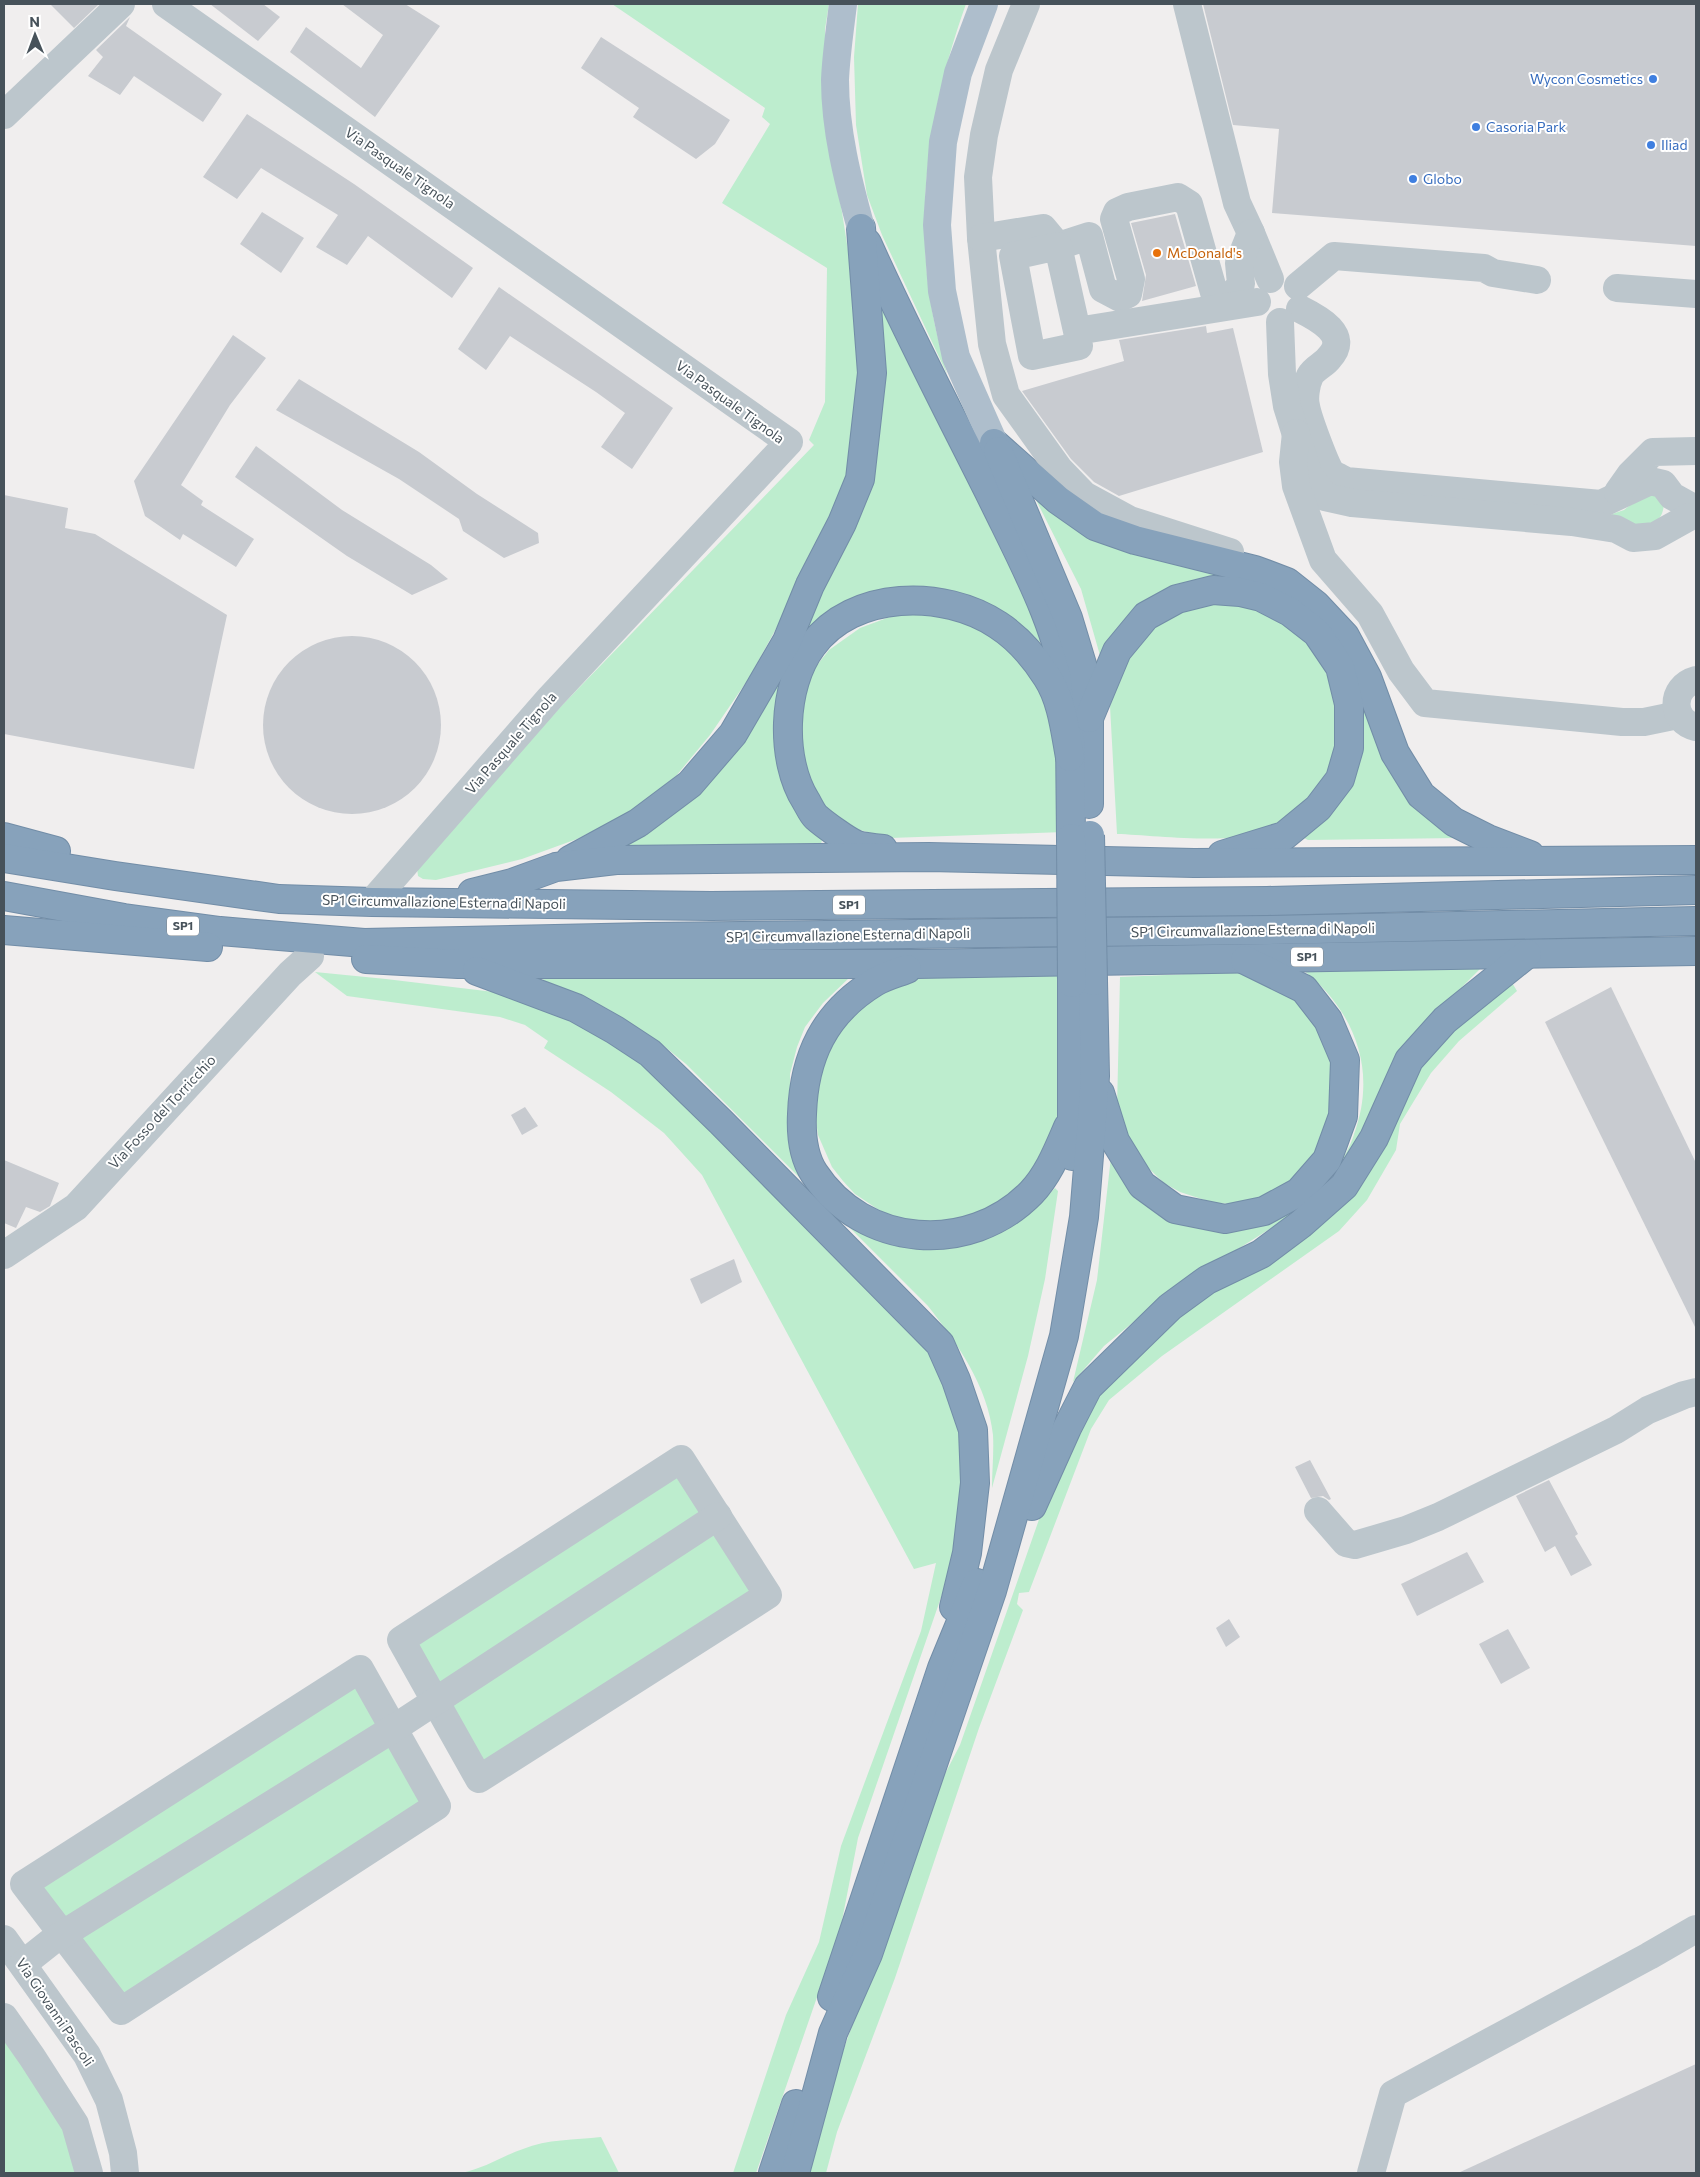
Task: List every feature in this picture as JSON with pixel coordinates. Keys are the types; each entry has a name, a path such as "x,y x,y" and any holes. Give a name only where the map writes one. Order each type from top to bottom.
{"highway":[{"path":"860,228 1026,566 1050,626 1067,688 1070,720 1070,757"},
{"path":"556,867 638,823 690,784 733,734 787,641 810,585 842,523 860,479 872,373 860,228"},
{"path":"994,443 1058,500 1095,526 1135,540 1255,570 1287,582 1316,605 1345,636 1367,678 1396,753 1421,796 1454,822 1488,839 1543,860"},
{"path":"773,2173 942,1668 979,1577 1029,1404 1052,1307 1068,1215 1072,1115 1083,982 1080,836 1089,718 1084,671 1068,618 994,443"},
{"path":"1089,718 1117,651 1146,616 1177,599 1213,590 1240,592 1261,597 1290,612 1317,634 1340,667 1349,704 1349,748 1340,779 1318,808 1284,836 1194,864"},
{"path":"929,857 856,844 815,816 798,787 788,749 789,706 798,674 812,646 834,625 862,609 906,600 945,604 976,613 998,625 1024,647 1048,678 1060,706 1070,757 1080,836"},
{"path":"4,837 59,852 115,876"},
{"name":"SP1","path":"430,903 512,884 556,867 616,860 929,857 1194,864 1696,860"},
{"name":"SP1 Circumvallazione Esterna di Napoli","path":"4,858 279,899 372,902 710,906 1267,901 1696,890"},
{"name":"SP1 Circumvallazione Esterna di Napoli","path":"4,896 124,918 220,931 325,940 394,942 648,937 1280,930 1696,921"},
{"path":"4,930 310,956 458,964 918,964"},
{"path":"394,942 576,1008 650,1053 722,1122 940,1344 956,1380 973,1430 975,1482 967,1552 952,1612 942,1668"},
{"name":"SP1","path":"918,964 1696,951"},
{"path":"992,1591 1067,1428 1088,1387 1170,1306 1207,1280 1261,1254 1301,1224 1344,1186 1374,1138 1410,1060 1444,1020 1527,954"},
{"path":"1083,982 1095,1076 1115,1141 1142,1184 1175,1209 1224,1219 1264,1211 1299,1192 1327,1160 1343,1116 1345,1060 1328,1020 1304,989 1241,958"},
{"path":"918,964 876,981 854,998 834,1017 818,1042 808,1066 803,1094 804,1148 813,1172 848,1210 870,1222 894,1230 919,1235 945,1235 970,1231 1014,1207 1031,1193 1044,1177 1055,1158 1072,1115"},
{"path":"795,2173 833,2033 868,1954 992,1591 1064,1336 1084,1217 1095,1076"}],"main road":[{"path":"843,4 836,80 839,120 850,192 860,228"},
{"path":"984,4 958,73 943,142 937,225 942,291 956,357 994,443"}],"street":[{"path":"8,100 121,4"},
{"name":"Via Pasquale Tignola","path":"166,4 789,442 550,698 372,902"},
{"path":"1026,4 999,70 984,136 978,177 981,238 992,344 1006,395 1059,469 1084,495 1130,520 1240,556 1255,570"},
{"path":"1187,4 1237,203 1252,233 1263,290 1262,314 1267,319 1293,306 1334,256 1484,268 1493,273 1537,280"},
{"path":"981,238 1043,228 1058,246 1079,346 1032,356 1013,256 1058,246 1089,236 1103,289 1120,298 1128,294 1132,279 1114,219 1117,212 1128,207 1178,197 1189,204 1215,296 1232,296 1240,284 1239,263 1252,233"},
{"path":"1077,332 1263,290 1282,277 1288,278 1293,306 1282,374 1287,406 1308,473 1325,497 1339,502 1572,522 1616,529 1633,538 1655,536 1693,513 1672,496 1663,484 1650,481 1601,504 1346,481 1331,472 1305,405 1306,390 1310,376 1329,359 1334,351 1336,340 1331,328 1320,319 1293,306"},
{"path":"1618,288 1696,294"},
{"path":"1296,433 1294,462 1296,486 1323,560 1370,614 1401,671 1425,703 1470,708 1621,711 1644,722 1687,721"},
{"path":"1612,500 1630,475 1653,452 1696,451"},
{"path":"1313,535 1316,523 1339,502"},
{"path":"1687,721 1676,708 1678,694 1688,683 1696,680"},
{"name":"Via Fosso del Torricchio","path":"4,1255 76,1207 290,974 310,956"},
{"path":"1318,1511 1346,1543 1354,1545 1406,1530 1438,1517 1616,1430 1648,1410 1696,1392"},
{"path":"681,1459 718,1516 768,1595 479,1778 400,1640 681,1459"},
{"path":"23,1964 52,1941 64,1936 436,1701 718,1516"},
{"path":"360,1670 437,1806 121,2011 64,1936 24,1884 360,1670"},
{"path":"1371,2173 1393,2094 1696,1929"},
{"name":"Via Giovanni Pascoli","path":"4,1939 87,2055 109,2100 123,2153 125,2173"},
{"path":"4,2017 75,2124 89,2173"}],"green space":[{"path":"612,4 829,4 825,29 825,91 830,137 862,338 847,487 820,548 749,678 710,735 676,776 629,813 577,839 522,859 436,880 423,879 418,876 417,868 543,725 814,445 809,440 825,402 827,268 722,203 770,124 762,117 765,108"},
{"path":"858,4 966,4 944,74 930,146 926,182 925,219 929,292 947,374 882,235 867,195 856,125 854,57"},
{"path":"873,286 937,407 1044,638 1040,642 1012,619 979,600 943,589 924,587 903,588 800,646 800,812 822,840 821,844 626,846 623,844 795,642 827,583 857,516"},
{"path":"1649,490 1664,501 1663,511 1653,523 1638,525 1611,521 1612,514 1624,510"},
{"path":"1034,496 1239,577 1217,580 1101,659 1081,589"},
{"path":"1228,602 1257,608 1283,621 1303,636 1320,659 1330,685 1337,724 1335,759 1329,773 1311,798 1287,818 1261,832 1248,836 1211,839 1117,834 1110,706 1117,672 1147,630 1193,605"},
{"path":"933,612 1006,638 1053,701 1064,832 890,838 856,829 834,818 817,798 802,768 796,740 806,679 829,650 860,628 895,615"},
{"path":"1355,683 1457,838 1308,840 1300,836 1315,825"},
{"path":"1485,964 1423,1026 1344,1167 1325,1189 1287,1218 1203,1271 1153,1306 1104,1346 1073,1382 1097,1280 1111,1157 1218,1222 1328,1172 1341,1161 1353,1138 1361,1110 1362,1064 1348,1022 1320,985 1302,969"},
{"path":"1192,970 1232,971 1256,975 1280,985 1319,1020 1343,1075 1311,1170 1267,1198 1232,1204 1214,1203 1180,1192 1164,1183 1138,1158 1129,1143 1117,1109 1120,977 1190,974"},
{"path":"315,972 494,992 561,1013 667,1078 934,1351 966,1431 957,1551 858,1838 840,1931 756,2173 733,2173 786,2015 819,1942 841,1846 921,1631 936,1563 914,1569 702,1175 664,1133 611,1092 544,1048 548,1041 525,1025 500,1017 347,996"},
{"path":"546,973 688,974 742,978 850,977 823,1003 805,1027 797,1047 790,1074 790,1108 794,1140 865,1227 1012,1225 1042,1202 1055,1188 1058,1191 1045,1279 1028,1356 992,1488 993,1435 985,1399 960,1350 928,1306 686,1064 659,1042 606,1008 543,980"},
{"path":"918,975 1065,976 1064,1124 1053,1157 988,1216 918,1224 885,1214 855,1194 843,1181 832,1167 818,1135 813,1099 820,1059 836,1027 865,998"},
{"path":"1511,981 1517,991 1459,1041 1431,1073 1400,1124 1396,1150 1367,1200 1339,1231 1162,1356 1109,1400 1091,1429 1029,1592 1019,1593 1017,1604 1023,1610 979,1728 895,1978 837,2132 826,2173 803,2173 808,2150 933,1797 960,1745 1063,1451 1091,1398 1168,1318 1293,1236 1416,1076 1432,1048"},
{"path":"679,1467 707,1511 438,1689 411,1641"},
{"path":"717,1526 757,1591 482,1767 445,1702"},
{"path":"357,1680 385,1728 64,1927 33,1885"},
{"path":"390,1739 425,1804 122,1998 77,1939"},
{"path":"4,2028 76,2151 78,2173 4,2173"},
{"path":"601,2137 619,2173 461,2173 477,2169 532,2146 551,2142"}],"building":[{"path":"50,4 99,4 74,28"},
{"path":"210,4 263,4 280,17 258,41"},
{"path":"342,4 405,4 440,26 375,117 290,52 306,27 361,68 383,35"},
{"name":"Casoria Park","path":"1203,4 1696,4 1696,246 1272,213 1279,129 1233,125"},
{"path":"130,17 126,26 222,94 203,122 134,76 120,95 88,76 103,57 96,50"},
{"path":"601,37 730,120 715,144 696,159 633,117 639,108 581,68"},
{"path":"247,114 354,184 473,268 452,298 368,236 347,265 316,247 338,215 261,168 237,199 203,177"},
{"path":"262,212 304,238 281,273 240,244"},
{"name":"McDonald's","path":"1175,214 1196,286 1142,301 1146,275 1131,223"},
{"path":"499,287 673,408 632,469 601,447 625,413 596,392 510,336 486,370 458,349"},
{"path":"1206,326 1207,333 1233,328 1263,452 1119,496 1094,482 1071,459 1022,391 1124,361 1119,340"},
{"path":"233,335 266,358 230,405 181,485 203,501 201,505 254,539 236,567 183,534 180,540 145,516 134,481"},
{"path":"299,379 419,452 477,494 538,533 539,543 504,558 463,531 459,519 399,479 276,410"},
{"path":"256,446 342,510 431,565 448,579 412,595 347,556 235,477"},
{"path":"4,495 68,508 65,528 95,534 227,615 194,769 4,734"},
{"path":"343,636 361,636 378,639 394,646 409,656 421,668 431,683 438,699 441,725 440,742 435,759 421,782 409,794 394,804 378,811 361,814 343,814 326,811 310,804 295,794 283,782 273,767 266,751 263,734 263,716 266,699 273,683 283,668 295,656 310,646 326,639"},
{"path":"1611,987 1696,1163 1696,1329 1545,1022"},
{"path":"525,1107 538,1126 522,1135 511,1115"},
{"path":"4,1160 59,1183 50,1206 40,1212 26,1207 16,1228 4,1223"},
{"path":"734,1259 742,1282 701,1304 690,1279"},
{"path":"1310,1460 1331,1499 1329,1500 1323,1496 1311,1498 1295,1467"},
{"path":"1549,1480 1578,1534 1575,1536 1592,1565 1571,1576 1555,1546 1545,1552 1516,1496"},
{"path":"1467,1552 1484,1582 1417,1616 1401,1584"},
{"path":"1229,1619 1240,1637 1226,1647 1216,1628"},
{"path":"1508,1629 1530,1668 1501,1684 1479,1644"},
{"path":"1696,2064 1696,2173 1458,2173"}],"place":[{"name":"Wycon Cosmetics","path":"1653,79"},
{"name":"Casoria Park","path":"1476,127"},
{"name":"Iliad","path":"1651,145"},
{"name":"Globo","path":"1413,179"},
{"name":"McDonald's","path":"1157,253"}]}
